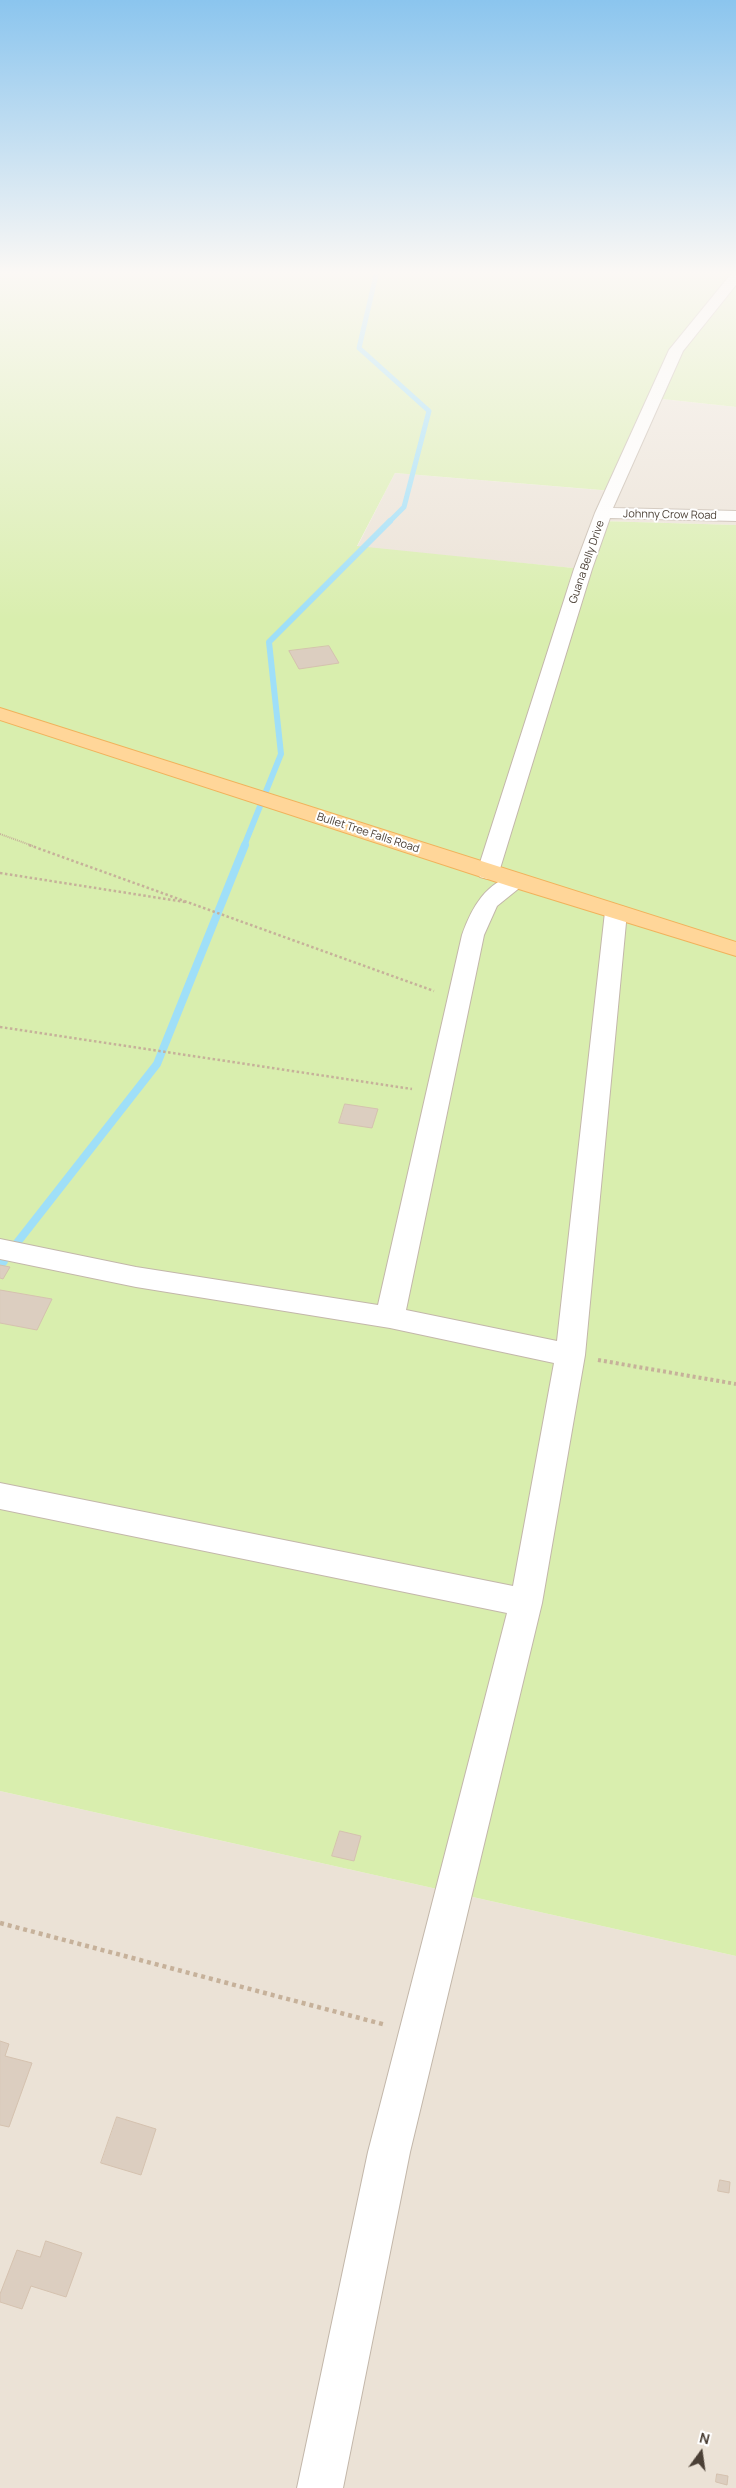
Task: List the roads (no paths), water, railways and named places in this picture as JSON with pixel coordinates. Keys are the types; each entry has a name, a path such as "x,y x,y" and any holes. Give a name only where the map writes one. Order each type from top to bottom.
{"main road":[{"name":"Bullet Tree Falls Road","path":"0,714 488,872 736,949"}],"street":[{"name":"Guana Belly Drive","path":"488,872 583,569 603,513 659,387"},
{"name":"Johnny Crow Road","path":"603,513 736,516"},
{"path":"390,1317 473,935 485,904 499,890 517,881"},
{"path":"320,2488 389,2152 526,1603 570,1355 616,912"},
{"path":"0,1249 136,1277 390,1317 570,1355"},
{"path":"0,1496 526,1603"}],"waterway":[{"path":"244,846 281,754 269,642 404,507 429,411 402,387"},
{"path":"2,1262 157,1064 245,845"}]}
